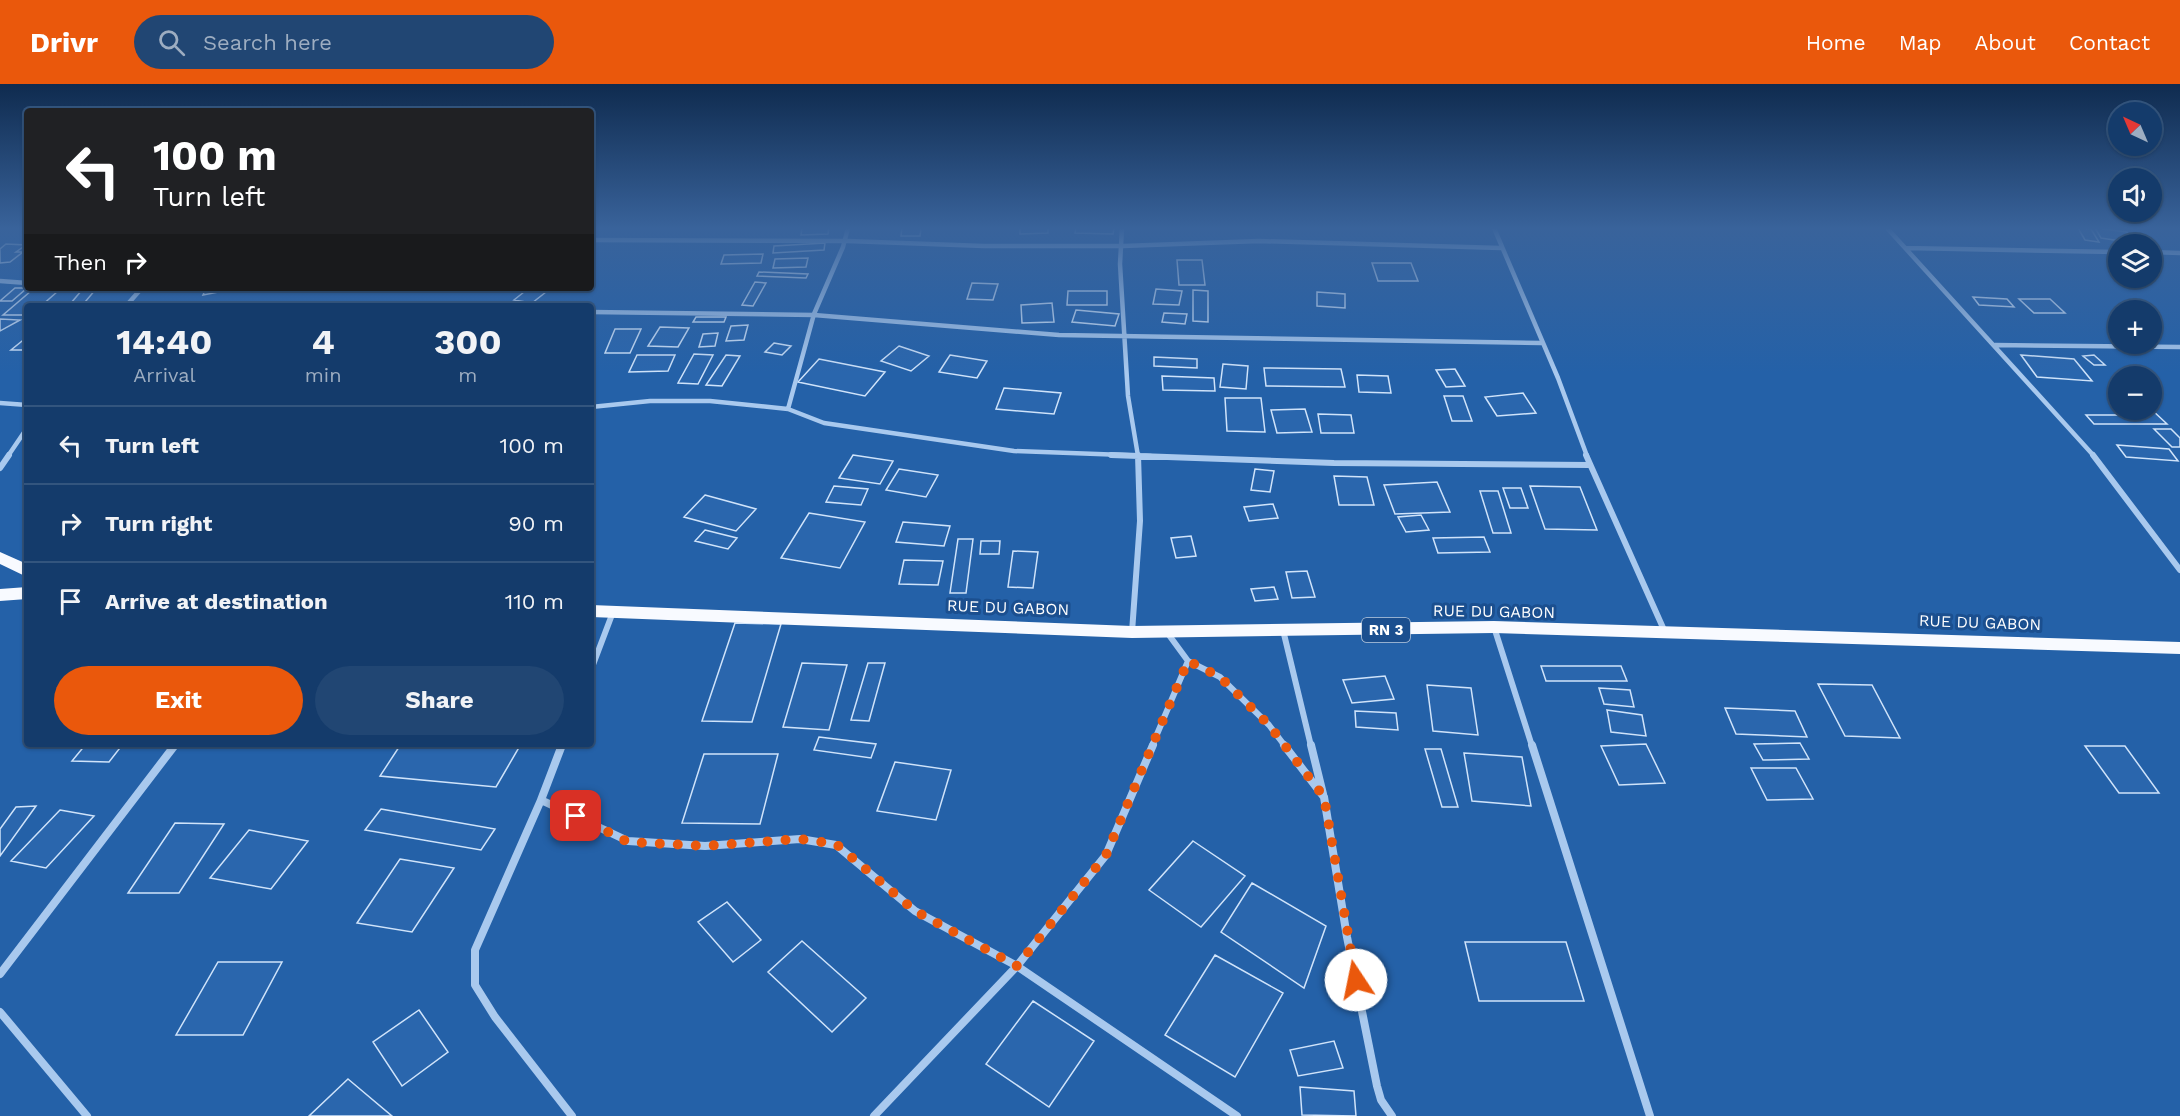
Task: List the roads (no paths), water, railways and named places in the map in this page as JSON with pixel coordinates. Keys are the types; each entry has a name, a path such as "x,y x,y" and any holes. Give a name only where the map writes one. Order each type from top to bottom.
{"highway":[{"path":"0,557 24,569"},
{"path":"0,569 24,571"},
{"path":"3,596 24,593"},
{"name":"RUE DU GABON","path":"594,611 1132,632 1494,627 1554,631 1664,630 2180,648"}],"street":[{"path":"788,409 814,315 830,276"},
{"path":"1121,276 1128,396 1138,455 1140,521 1132,632"},
{"path":"1513,276 1558,378 1590,465 1664,630"},
{"path":"1932,276 2086,446 2180,570"},
{"path":"0,281 24,283"},
{"path":"129,303 139,291"},
{"path":"594,312 814,315 1059,335 1541,343"},
{"path":"1995,345 2180,347"},
{"path":"594,407 650,400 710,400 788,409 824,423 1014,451 1334,463 1590,465"},
{"path":"0,403 24,405"},
{"path":"0,468 24,432"},
{"path":"594,662 613,612"},
{"path":"1494,627 1650,1116"},
{"path":"1283,630 1324,797 1347,937 1377,1086 1381,1100 1390,1116"},
{"path":"1166,631 1188,661 1220,677 1269,725 1324,797"},
{"path":"874,1116 1017,966 1106,855 1188,661"},
{"path":"0,974 173,747"},
{"path":"561,747 541,800 475,950 475,985 522,1053 572,1116"},
{"path":"541,800 628,842 705,846 800,839 836,844 915,911 1017,966 1237,1116"},
{"path":"0,1012 87,1116"}]}
